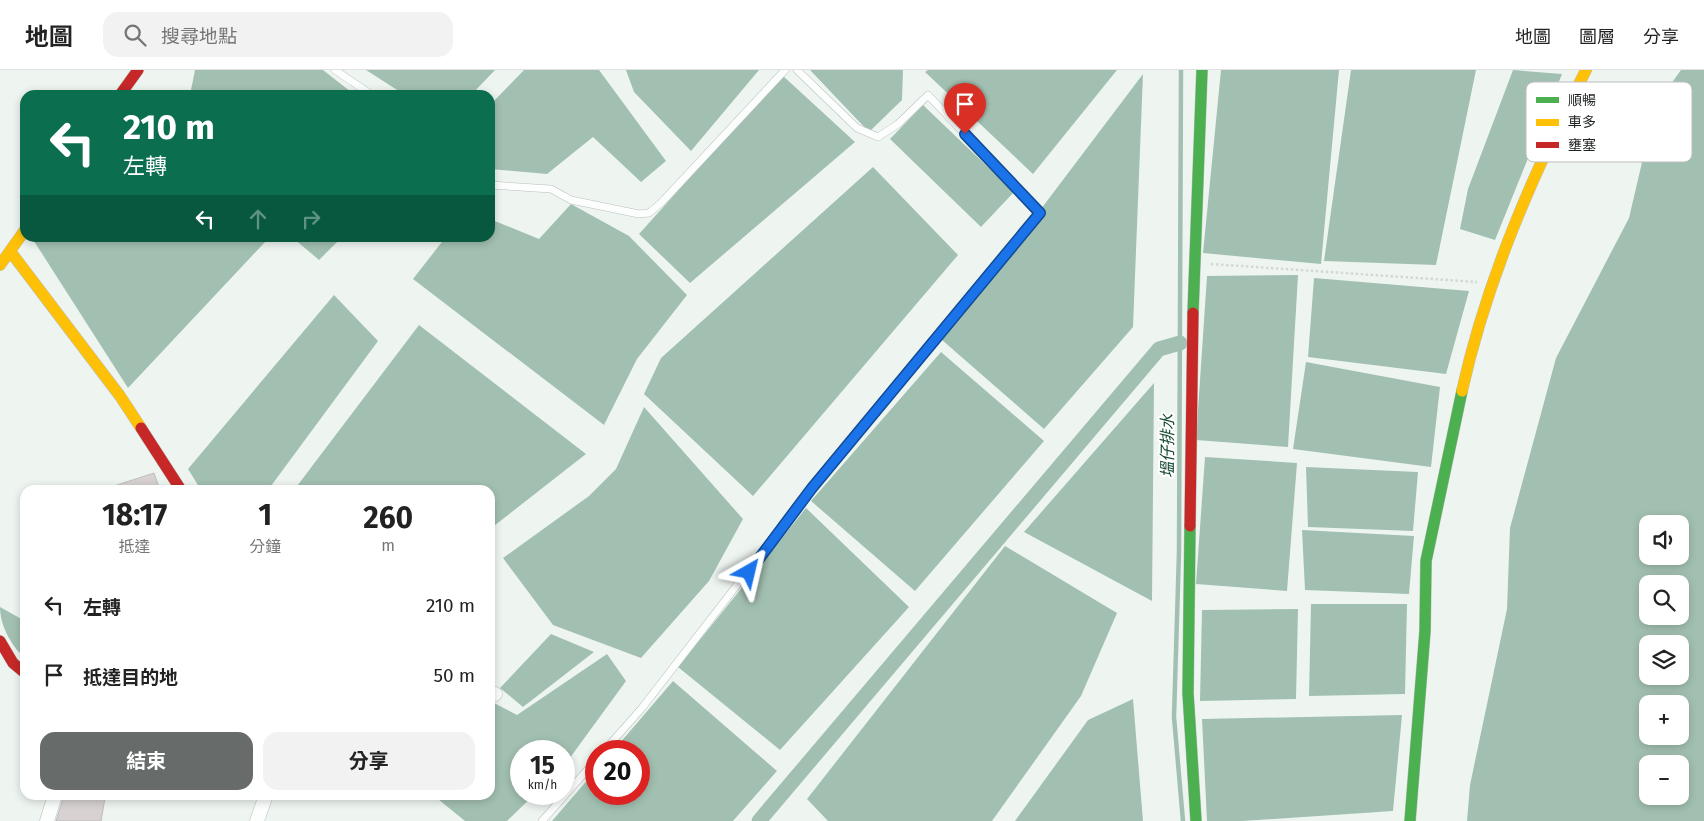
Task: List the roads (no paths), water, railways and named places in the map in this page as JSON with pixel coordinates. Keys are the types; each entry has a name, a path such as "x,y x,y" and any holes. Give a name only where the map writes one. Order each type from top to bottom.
{"street":[{"path":"1196,821 1188,693 1194,263 1202,70"},
{"path":"1580,82 1586,70"},
{"path":"123,90 134,72"},
{"path":"1410,821 1425,631 1426,561 1446,460 1472,346 1494,283 1541,162"},
{"path":"0,265 20,237"},
{"path":"10,251 120,396 178,485"},
{"path":"0,641 13,663 20,669"},
{"path":"47,821 53,800"},
{"path":"257,821 264,800"}],"lane":[{"path":"334,70 364,90"},
{"path":"495,185 551,189 571,200 639,214 649,213 661,203 786,70"},
{"path":"614,740 642,708 812,488 1040,213 928,95 898,124 878,137 857,128 797,70"},
{"path":"542,821 585,772"}],"waterway":[{"name":"塭仔排水","path":"1181,70 1179,552 1174,717 1183,821"},
{"path":"759,821 1159,349 1180,343"}]}
